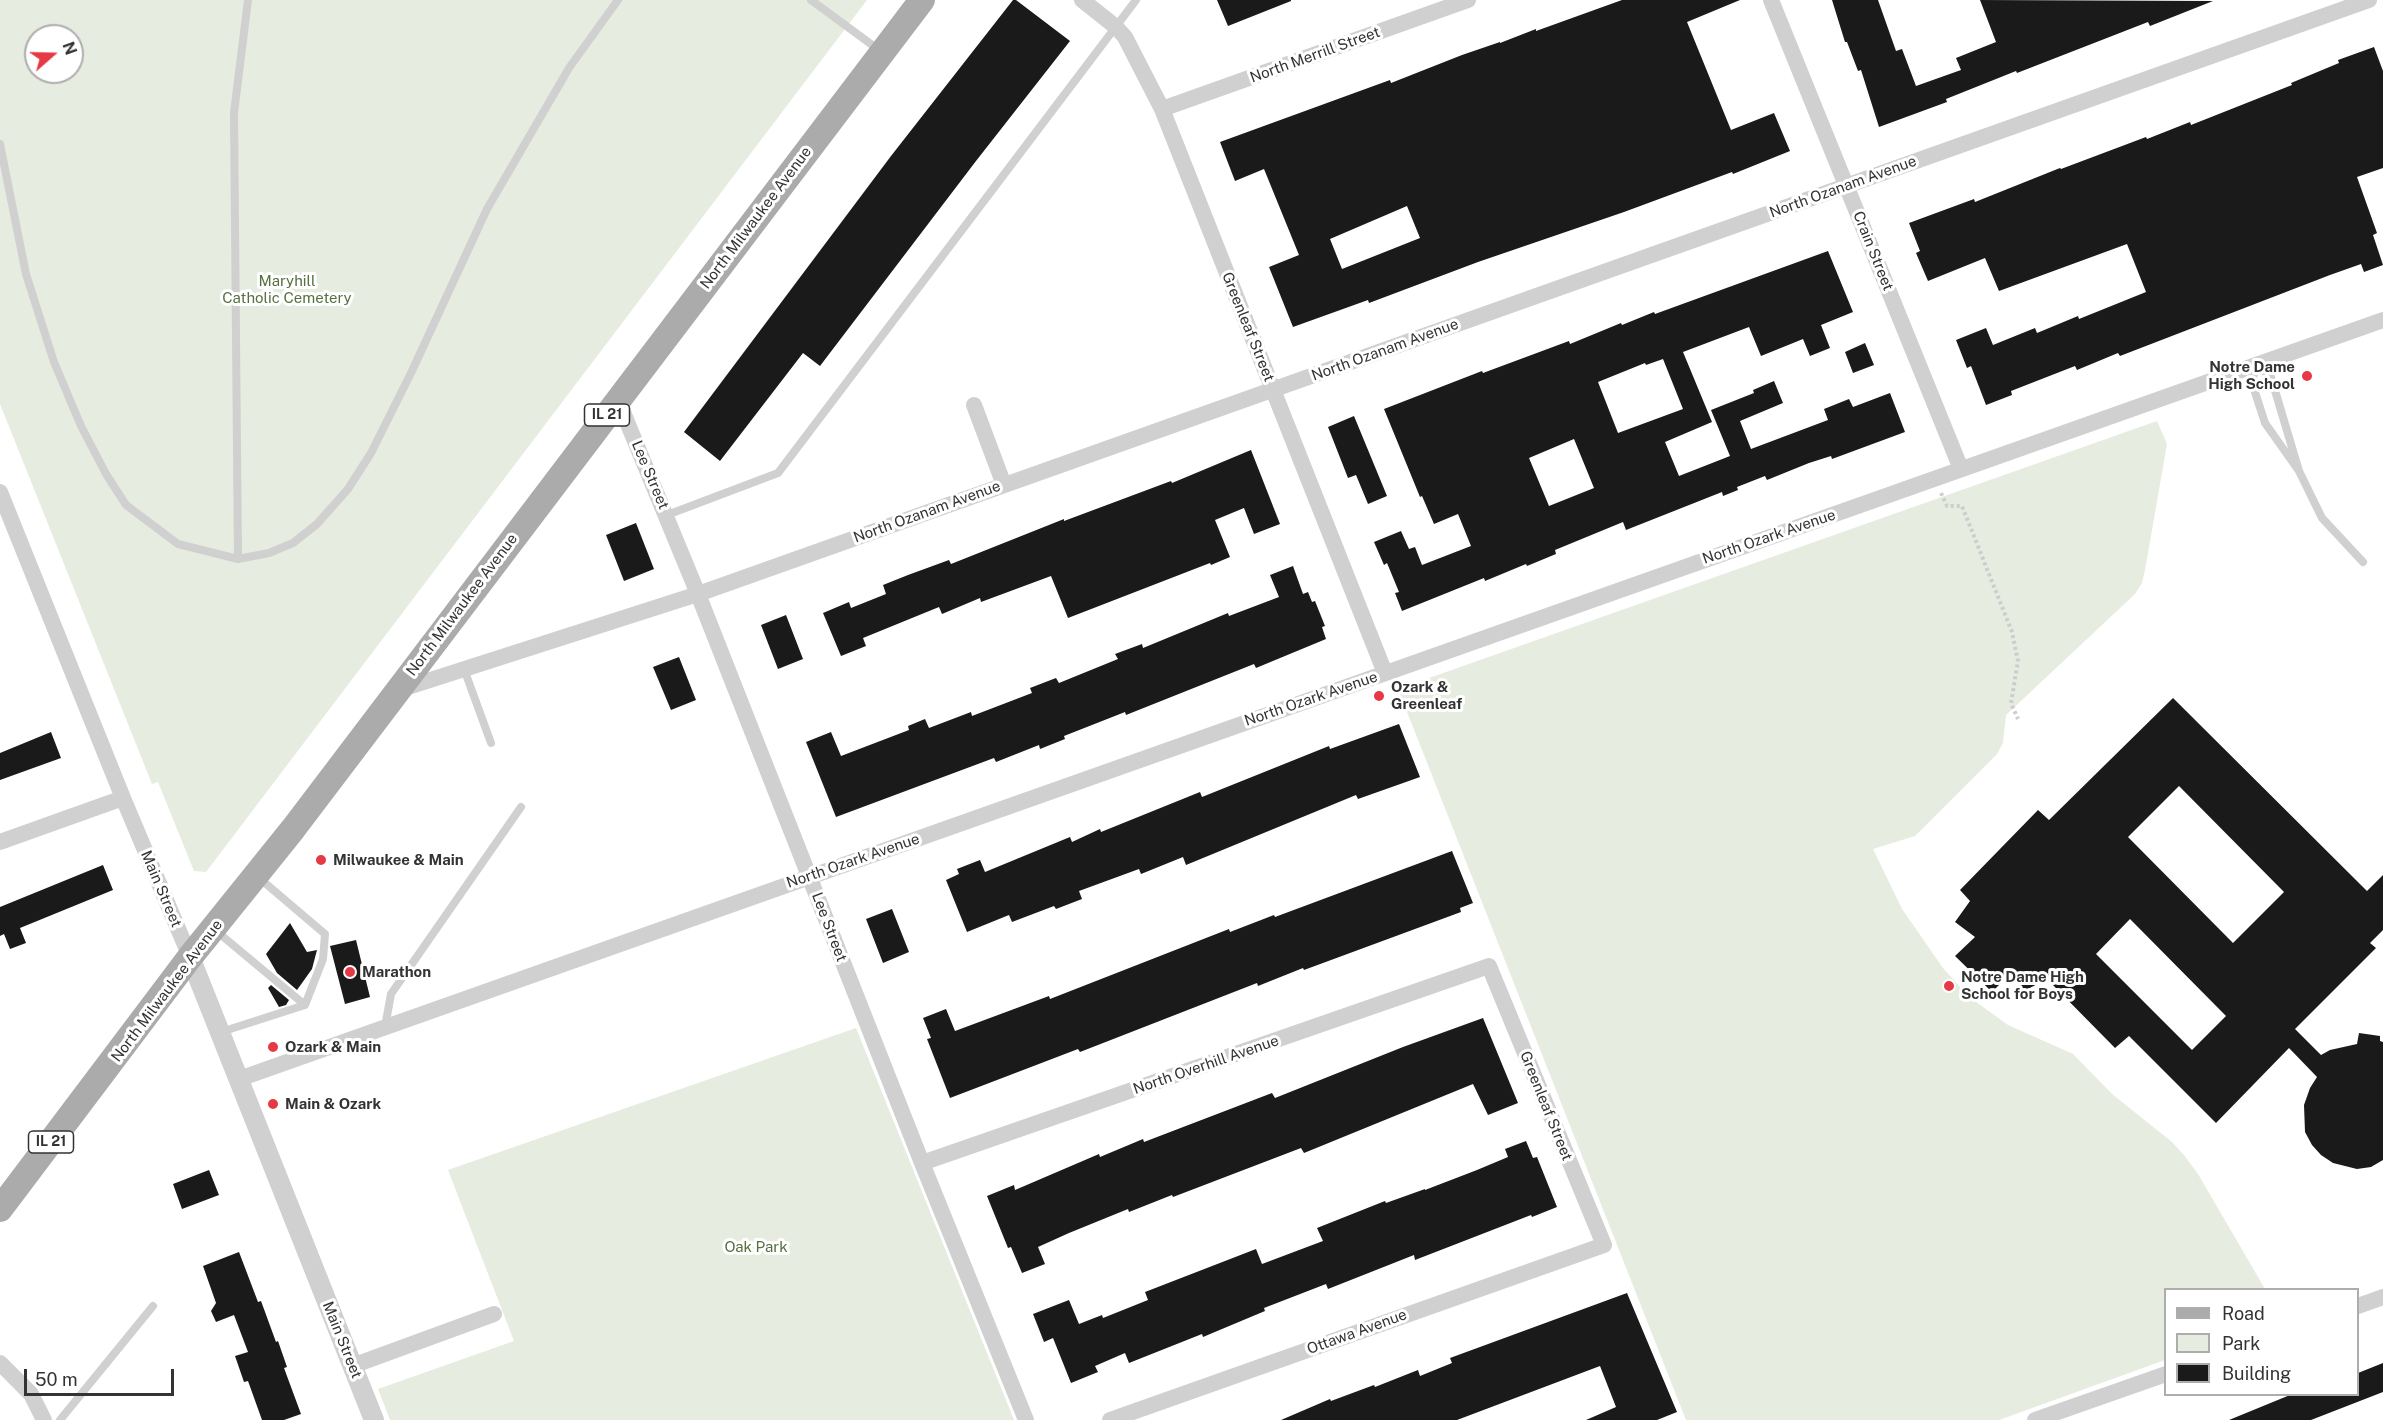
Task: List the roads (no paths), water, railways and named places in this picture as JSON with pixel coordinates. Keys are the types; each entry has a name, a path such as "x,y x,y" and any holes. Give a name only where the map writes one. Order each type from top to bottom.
{"main road":[{"name":"North Milwaukee Avenue","path":"0,1209 922,0"}],"street":[{"name":"Greenleaf Street","path":"1082,0 1116,27 1133,50 1162,109 1385,673"},
{"name":"North Merrill Street","path":"1162,109 1468,0"},
{"name":"Crain Street","path":"1771,0 1961,469"},
{"name":"North Ozanam Avenue","path":"398,690 698,594 2369,0"},
{"name":"North Ozark Avenue","path":"239,1079 2383,320"},
{"name":"Lee Street","path":"618,400 667,515 922,1163 1026,1420"},
{"path":"974,405 1004,485"},
{"name":"Main Street","path":"0,492 4,514 190,957 374,1420"},
{"path":"0,842 123,798"},
{"name":"Greenleaf Street","path":"1489,966 1604,1245"},
{"name":"North Overhill Avenue","path":"922,1163 1489,966"},
{"name":"Ottawa Avenue","path":"1110,1420 1604,1245"},
{"path":"2359,1306 2383,1297"},
{"path":"352,1365 494,1314"},
{"path":"0,1363 31,1394 44,1420"},
{"path":"2035,1420 2164,1375"}],"lane":[{"path":"238,559 234,113 248,0"},
{"path":"0,144 26,274 54,362 81,426 106,474 126,505 178,544 238,559 269,553 293,543 317,524 348,489 371,453 487,209 569,68 618,0"},
{"path":"811,0 882,52"},
{"path":"667,515 778,473 1136,0"},
{"path":"2299,471 2271,377 2256,364 2252,383 2265,423 2299,471 2322,518 2363,562"},
{"path":"464,669 491,743"},
{"path":"385,1027 391,994 521,807"},
{"path":"220,1033 304,1005 323,959 325,934 256,875"},
{"path":"213,929 304,1005"},
{"path":"60,1420 153,1306"}],"place":[{"name":"Notre Dame High School","path":"2307,376"},
{"name":"Ozark & Greenleaf","path":"1379,696"},
{"name":"Milwaukee & Main","path":"321,860"},
{"name":"Marathon","path":"350,972"},
{"name":"Notre Dame High School for Boys","path":"1949,986"},
{"name":"Ozark & Main","path":"273,1047"},
{"name":"Main & Ozark","path":"273,1104"}],"park label":[{"name":"Maryhill Catholic Cemetery","path":"287,290"},
{"name":"Oak Park","path":"756,1247"}]}
